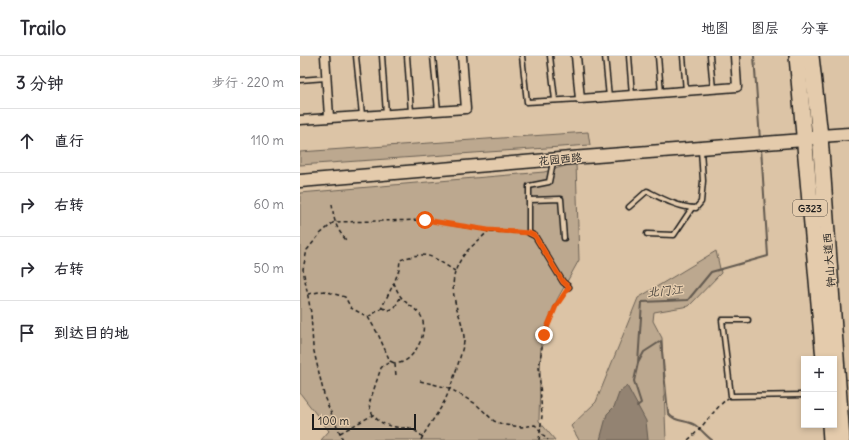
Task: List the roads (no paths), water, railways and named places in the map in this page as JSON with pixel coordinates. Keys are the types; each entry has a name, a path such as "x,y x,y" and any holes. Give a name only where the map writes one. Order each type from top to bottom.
{"highway":[{"name":"钟山大道西","path":"797,56 824,356"},
{"name":"钟山大道西","path":"811,56 820,136 840,394 842,440"},
{"path":"830,428 831,440"}],"street":[{"path":"325,56 329,117"},
{"path":"300,120 466,109 462,56"},
{"path":"576,56 580,99 737,87 735,56"},
{"name":"花园西路","path":"300,181 553,159 804,140 820,136 849,134"}],"lane":[{"path":"356,56 362,115"},
{"path":"382,56 386,114"},
{"path":"407,56 411,112"},
{"path":"433,56 438,111"},
{"path":"522,56 527,102 580,99"},
{"path":"550,56 554,100"},
{"path":"605,56 609,96"},
{"path":"629,56 632,95"},
{"path":"658,56 661,93"},
{"path":"683,56 686,91"},
{"path":"710,56 713,89"},
{"path":"300,80 326,78"},
{"path":"629,207 647,190 662,199 696,208 701,202 703,181 701,148"},
{"path":"553,159 549,182 529,186 529,233 535,236 563,282 569,287"},
{"path":"529,200 561,199 564,238"},
{"path":"647,234 674,235 692,208"},
{"path":"748,320 722,320 731,396 801,394"}],"waterway":[{"name":"北门江","path":"754,56 760,140"},
{"name":"北门江","path":"712,440 692,423 673,418 668,413 661,341 644,352 638,363 642,302 688,300 711,272 768,256 761,148"},
{"path":"637,406 641,403 634,381 638,363"}]}
